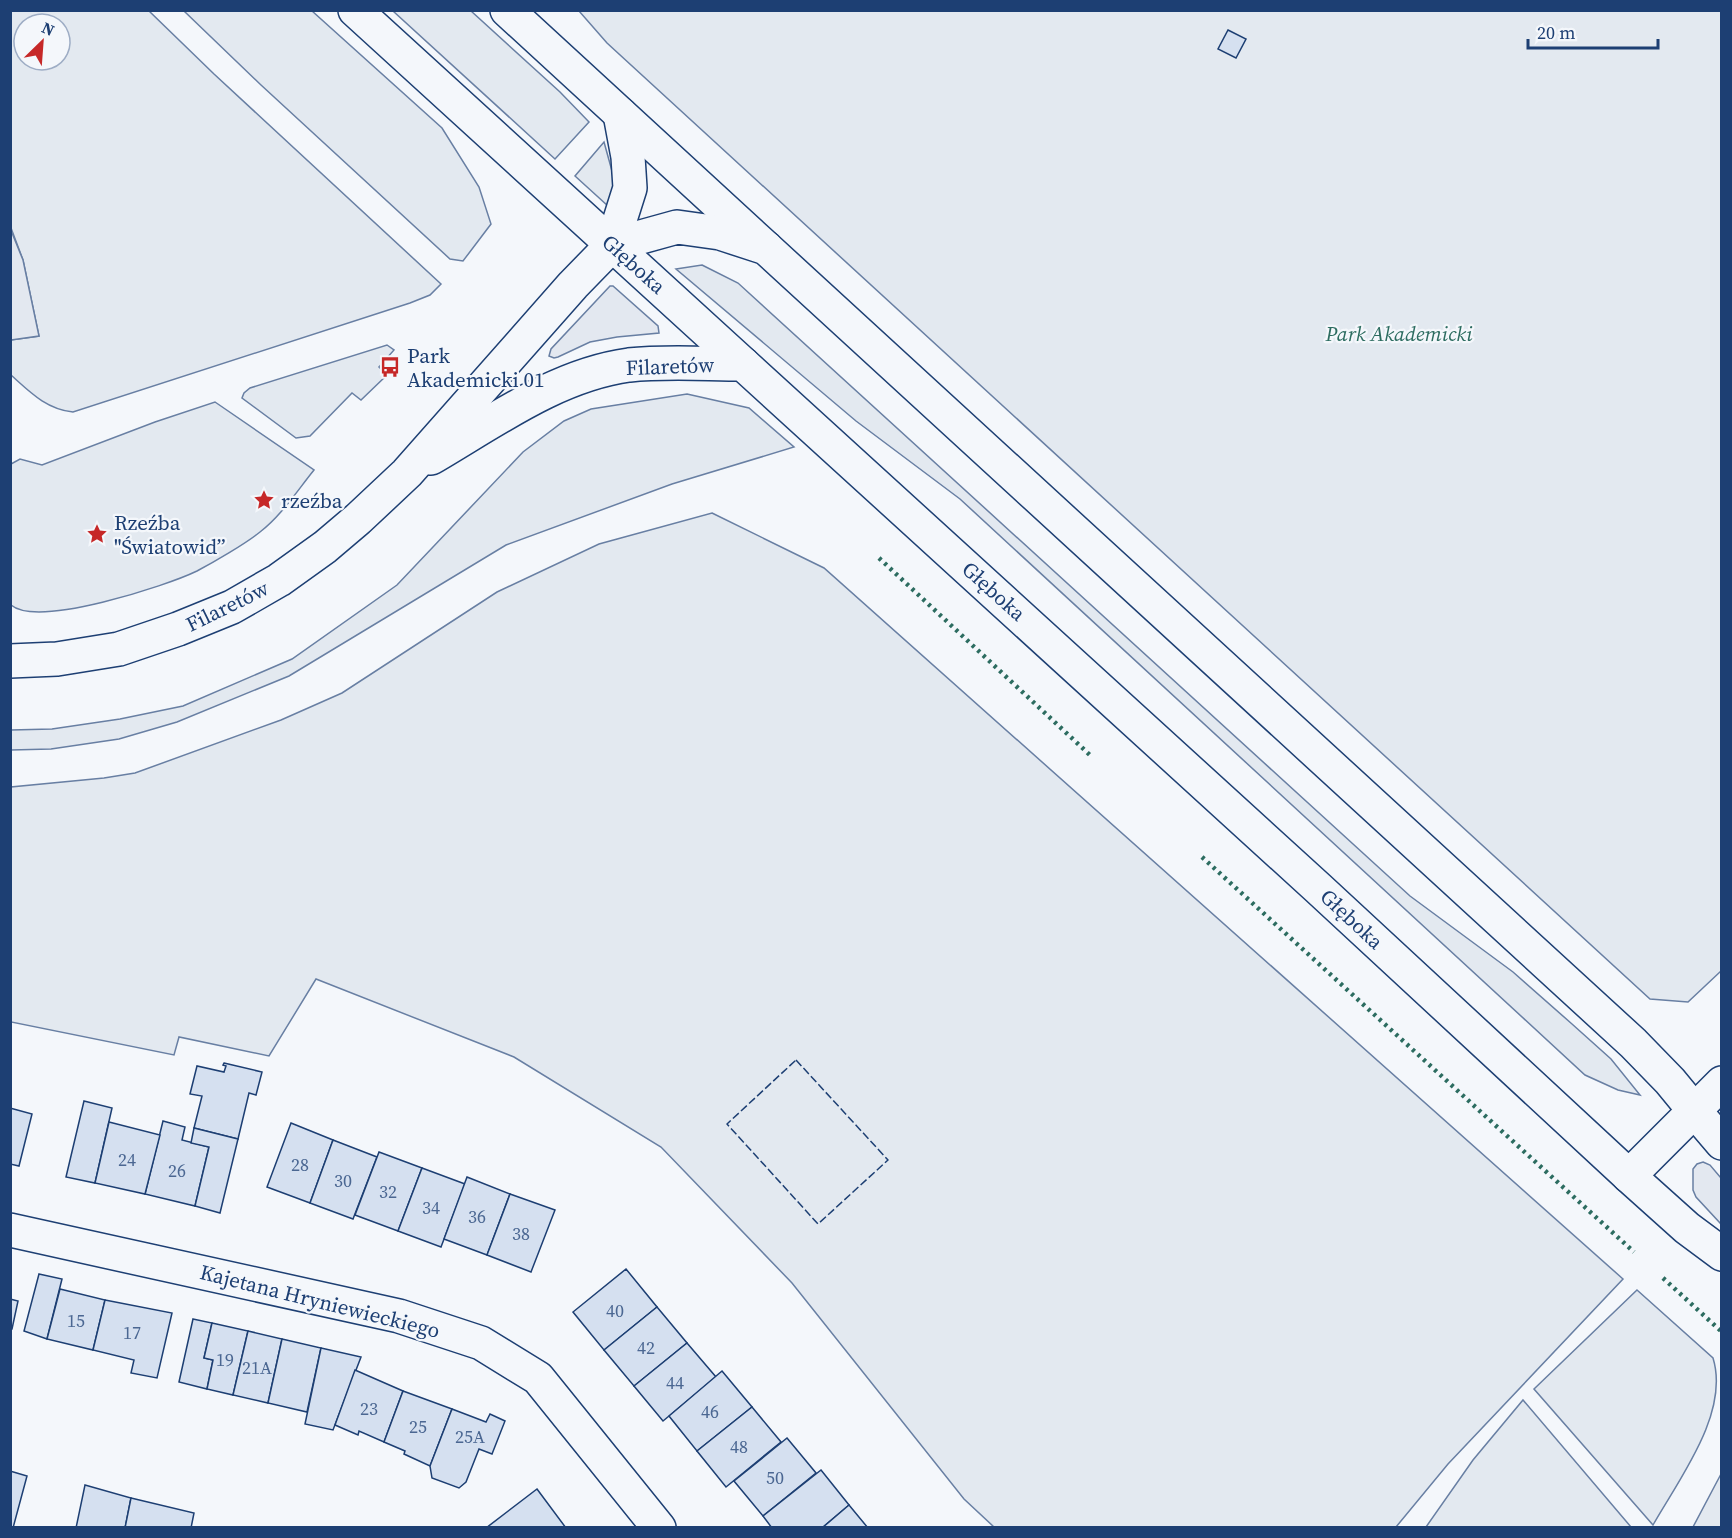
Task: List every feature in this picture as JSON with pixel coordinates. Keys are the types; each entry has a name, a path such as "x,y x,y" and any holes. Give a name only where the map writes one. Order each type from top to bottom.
{"main road":[{"name":"Głęboka","path":"355,10 1318,888 1629,1176 1687,1228 1722,1254"},
{"path":"507,10 1633,1043 1670,1081 1722,1143"},
{"name":"Filaretów","path":"10,661 57,659 119,649 178,629 232,606 279,580 326,547 358,519 406,473 573,285 612,245 630,188 628,157 620,114"},
{"path":"612,245 677,227 720,233 766,248"},
{"name":"Filaretów","path":"406,473 556,385 629,365 743,364"},
{"path":"1629,1176 1693,1109 1722,1083"},
{"name":"Kajetana Hryniewieckiego","path":"10,1230 399,1316 481,1343 538,1378 659,1527"}],"green space":[{"path":"10,11 149,11 441,284 430,295 410,303 73,412 47,403 11,375 11,340 39,336 23,260 11,228"},
{"path":"184,11 312,11 442,128 479,187 491,224 463,261 450,259"},
{"path":"393,11 471,11 560,92 589,122 555,159"},
{"name":"Park Akademicki","path":"579,11 1721,11 1721,971 1688,1002 1650,999 607,43"},
{"path":"604,142 615,190 608,206 575,176"},
{"path":"702,265 738,283 1410,896 1513,972 1611,1059 1640,1095 1618,1090 1585,1075 960,499 856,421 676,269"},
{"path":"387,345 394,350 379,367 387,375 361,400 352,393 310,436 296,438 242,398 250,388"},
{"path":"687,394 749,408 794,447 672,484 506,545 289,676 177,722 119,739 51,749 11,750 11,730 52,729 120,719 183,706 292,659 397,585 523,452 564,421 591,409"},
{"path":"215,402 314,470 268,526 197,571 159,586 103,602 47,612 25,611 11,605 11,464 20,459 42,465"},
{"path":"712,513 824,568 1623,1279 1448,1464 1396,1527 994,1527 964,1499 792,1283 661,1147 514,1057 316,979 269,1056 179,1037 174,1055 11,1022 11,787 135,773 281,720 342,693 497,592 599,544"},
{"path":"1637,1290 1713,1358 1716,1379 1714,1401 1699,1445 1653,1525 1534,1389"},
{"path":"1523,1400 1631,1527 1426,1527 1473,1460"},
{"path":"1721,1474 1721,1527 1693,1527"}],"shaded area":[{"path":"10,228 23,260 39,336 11,340"},
{"path":"610,286 613,286 658,326 659,333 590,342 558,357 549,356 551,349"},
{"path":"1703,1162 1710,1165 1721,1178 1721,1224 1696,1197 1693,1190 1693,1169 1697,1164"}],"building":[{"path":"1228,30 1246,39 1236,58 1218,49"},
{"path":"224,1063 262,1072 256,1095 249,1093 238,1139 194,1128 202,1096 190,1094 197,1066 224,1072 226,1066 223,1065"},
{"path":"84,1101 112,1108 95,1183 66,1177"},
{"path":"10,1108 32,1114 19,1166 10,1164"},
{"path":"163,1121 185,1127 182,1140 209,1147 195,1206 145,1194"},
{"path":"109,1122 160,1135 145,1194 95,1183"},
{"path":"291,1123 333,1140 310,1203 267,1187"},
{"path":"194,1128 238,1139 220,1213 195,1206 209,1147 191,1143"},
{"path":"333,1140 377,1157 353,1219 310,1203"},
{"path":"379,1152 422,1168 398,1231 355,1215"},
{"path":"422,1168 465,1184 441,1247 398,1231"},
{"path":"467,1177 510,1194 487,1255 444,1239"},
{"path":"510,1194 555,1210 531,1272 487,1255"},
{"path":"626,1269 657,1307 604,1350 573,1312"},
{"path":"39,1274 62,1279 47,1339 24,1331"},
{"path":"60,1289 105,1300 93,1350 47,1339"},
{"path":"10,1299 18,1301 12,1329 10,1329"},
{"path":"105,1300 172,1313 157,1378 131,1373 134,1360 93,1350"},
{"path":"657,1307 687,1343 634,1386 604,1350"},
{"path":"193,1319 212,1323 204,1358 213,1360 207,1389 179,1382"},
{"path":"212,1323 248,1331 233,1395 207,1389 213,1360 204,1358"},
{"path":"248,1331 282,1339 268,1403 233,1395"},
{"path":"282,1339 321,1348 307,1412 268,1403"},
{"path":"687,1343 716,1377 663,1421 634,1386"},
{"path":"321,1348 361,1357 333,1430 305,1424"},
{"path":"355,1370 403,1391 384,1442 359,1431 358,1435 335,1425"},
{"path":"722,1371 752,1407 697,1451 669,1416"},
{"path":"403,1391 452,1409 430,1466 384,1442"},
{"path":"752,1407 781,1442 726,1487 697,1451"},
{"path":"452,1409 486,1422 490,1414 505,1421 492,1454 479,1449 466,1482 459,1488 432,1478 430,1466"},
{"path":"787,1438 816,1473 763,1516 734,1481"},
{"path":"821,1470 849,1505 822,1528 772,1528 763,1516"},
{"path":"10,1471 27,1476 13,1528 10,1528"},
{"path":"85,1485 131,1498 125,1528 76,1528"},
{"path":"537,1489 566,1528 486,1528"},
{"path":"131,1498 194,1513 191,1528 125,1528"},
{"path":"849,1505 868,1528 822,1528"}],"hedge":[{"path":"879,558 1091,756"},
{"path":"1202,857 1634,1252"},
{"path":"1663,1278 1722,1332"}],"fence":[{"path":"796,1060 888,1160 818,1224 727,1124 796,1060"}],"place":[{"name":"Park Akademicki 01","path":"390,367"},
{"name":"rzeźba","path":"264,500"},
{"name":"Rzeźba \"Światowid”","path":"97,534"}]}
